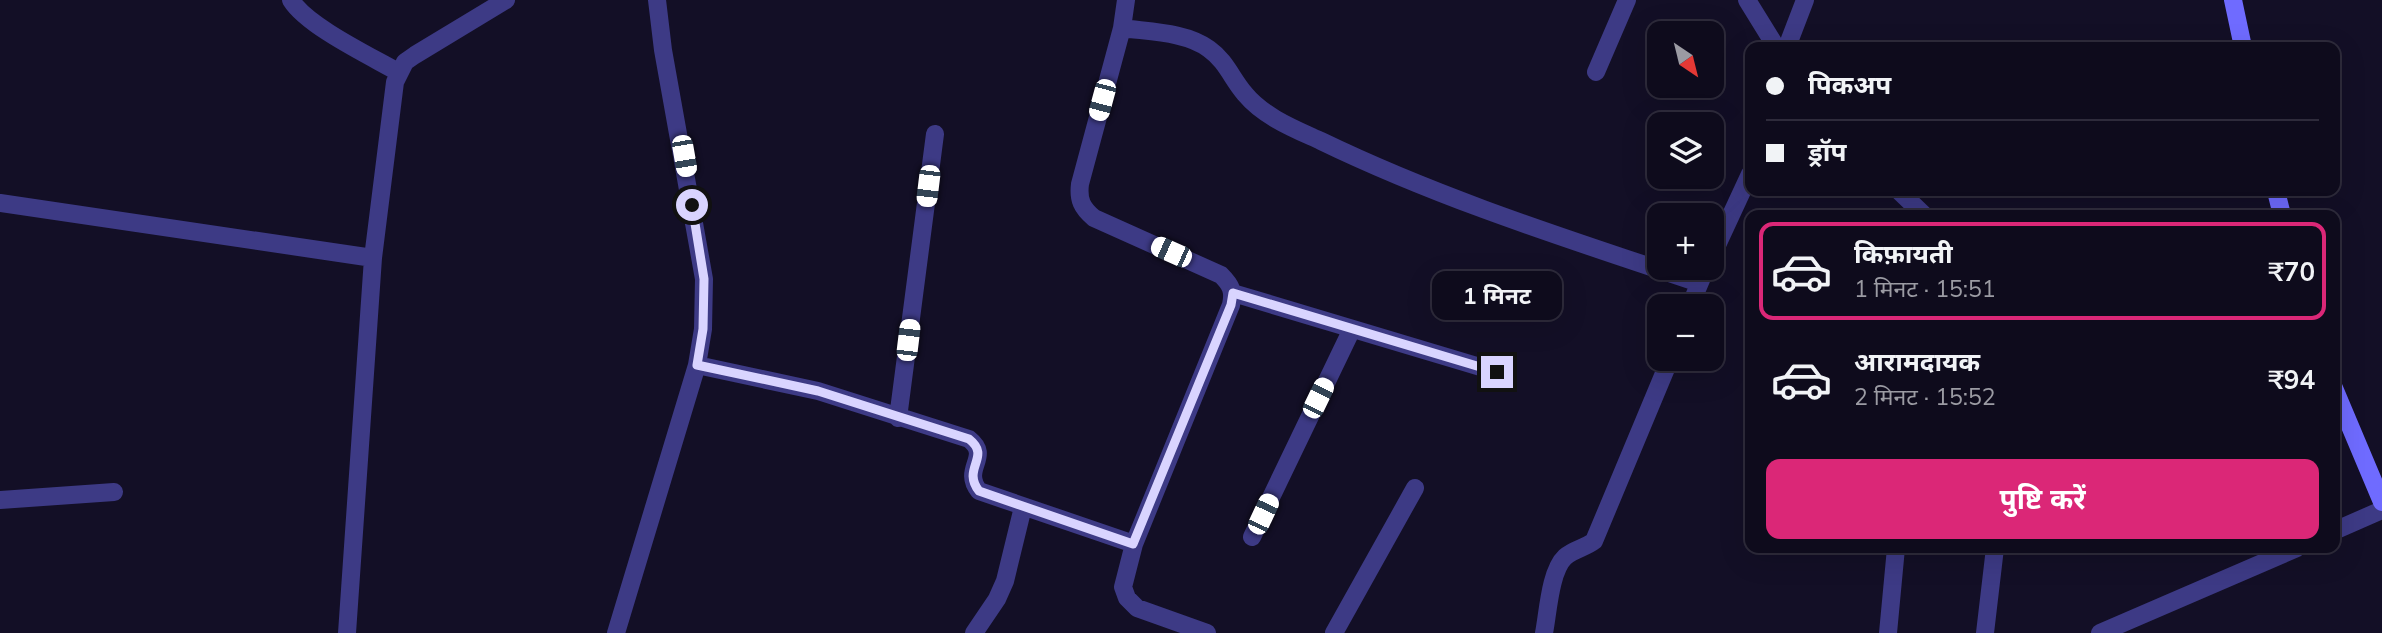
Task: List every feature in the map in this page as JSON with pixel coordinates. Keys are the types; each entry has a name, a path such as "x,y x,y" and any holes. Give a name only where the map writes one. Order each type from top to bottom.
{"street":[{"path":"291,0 321,27 398,72"},
{"path":"347,633 373,258 392,98 398,72 405,62 415,55 506,0"},
{"path":"616,633 697,365 703,329 704,279 663,50 657,0"},
{"path":"1126,0 1122,28 1083,173 1079,198 1084,210 1094,218 1222,275 1230,283 1233,293 1231,305 1133,544 1122,587 1127,598 1137,608 1207,633"},
{"path":"1596,72 1627,0"},
{"path":"1747,0 1773,42"},
{"path":"1789,42 1805,0"},
{"path":"2233,0 2242,42"},
{"path":"1122,28 1187,38 1208,47 1223,60 1254,104 1273,117 1382,169 1499,216 1647,259"},
{"path":"898,418 935,134"},
{"path":"1724,230 1745,185"},
{"path":"1904,196 1919,210"},
{"path":"0,203 373,258"},
{"path":"1233,293 1497,372"},
{"path":"1252,537 1352,329"},
{"path":"697,365 818,391 969,439 976,445 979,454 972,476 973,484 979,491 1133,544"},
{"path":"1544,633 1558,565 1576,549 1586,547 1594,541 1665,371"},
{"path":"2340,405 2382,502"},
{"path":"1334,633 1415,488"},
{"path":"0,500 114,492"},
{"path":"974,633 997,599 1005,581 1023,507"},
{"path":"2340,528 2382,510"},
{"path":"1888,633 1896,553"},
{"path":"1985,633 1994,553"},
{"path":"2100,633 2285,553"}],"route":[{"path":"692,205 704,279 703,329 697,365 818,391 969,439 976,445 979,454 972,476 973,484 979,491 1133,544 1231,305 1233,293 1497,372"}]}
